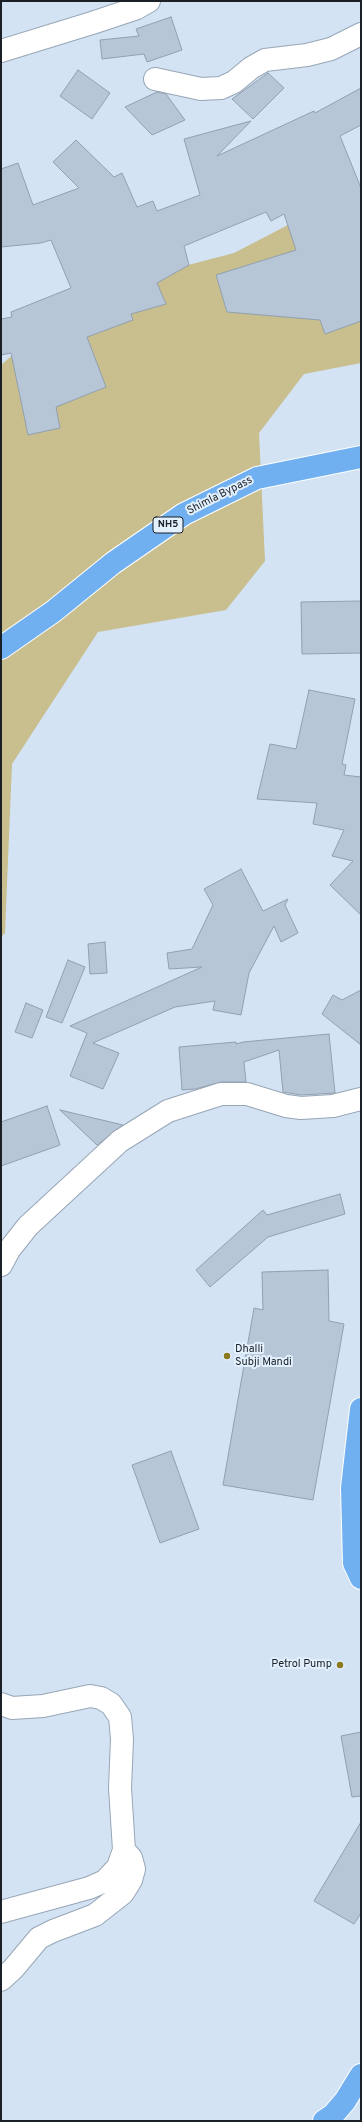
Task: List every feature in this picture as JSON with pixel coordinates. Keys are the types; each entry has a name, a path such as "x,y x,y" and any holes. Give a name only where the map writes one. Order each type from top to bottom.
{"highway":[{"name":"Shimla Bypass","path":"1,648 54,611 113,563 184,514 257,478 361,457"},
{"path":"361,1409 352,1488 354,1562 361,1578"},
{"path":"324,2121 333,2115 345,2100 361,2075"}],"street":[{"path":"1,51 137,8 149,1"},
{"path":"155,79 201,89 221,88 234,82 251,68 265,60 331,49 361,34"},
{"path":"1,1265 28,1226 114,1146 168,1111 221,1094 247,1094 286,1106 301,1108 333,1106 361,1098"},
{"path":"1,1704 12,1708 43,1706 90,1696 101,1698 112,1704 120,1717 122,1739 120,1788 124,1850 118,1867 105,1881 89,1888 1,1912"},
{"path":"1,1980 13,1970 39,1938 53,1930 95,1915 123,1893 131,1880 134,1869 131,1858 124,1850"}],"shaded area":[{"path":"361,187 361,363 304,374 259,433 265,561 226,610 98,632 12,764 5,933 1,937 1,365 85,292 234,253"}],"building":[{"path":"171,17 182,50 147,62 144,54 102,59 100,40 139,36 136,29"},
{"path":"78,70 110,93 92,119 60,96"},
{"path":"268,73 284,88 253,119 232,99"},
{"path":"361,88 361,125 340,136 361,188 361,321 325,334 320,320 227,312 216,275 296,250 284,214 271,221 266,212 184,246 189,265 157,283 166,304 131,314 133,320 87,337 106,387 56,407 60,428 28,435 11,353 1,355 1,319 12,317 11,312 71,288 51,240 41,243 1,247 1,169 18,163 33,205 79,188 53,162 76,140 114,177 122,173 137,207 153,201 157,211 200,195 184,139 251,121 217,156 314,111 315,113"},
{"path":"157,92 166,94 185,120 152,135 125,107"},
{"path":"361,601 361,653 302,654 301,602"},
{"path":"309,690 355,699 342,764 346,765 344,775 361,777 361,915 330,885 353,861 332,856 344,830 313,824 317,803 257,799 270,744 296,749"},
{"path":"241,869 263,911 288,899 285,905 298,933 281,942 274,926 249,973 241,1015 213,1010 215,1001 175,1007 93,1043 119,1053 103,1089 70,1076 87,1033 70,1026 202,967 169,969 167,953 192,949 213,905 204,889"},
{"path":"105,942 107,973 90,974 88,944"},
{"path":"68,960 85,967 62,1023 46,1017"},
{"path":"361,990 361,1045 322,1014 333,995 342,1000"},
{"path":"26,1003 43,1010 32,1038 15,1032"},
{"path":"329,1034 335,1093 301,1095 283,1092 279,1050 244,1062 246,1082 221,1082 195,1089 182,1090 179,1047 236,1042 236,1044 243,1042"},
{"path":"47,1106 60,1145 1,1166 1,1122"},
{"path":"60,1110 123,1125 97,1145"},
{"path":"340,1194 345,1214 268,1237 210,1287 196,1270 263,1210 267,1215"},
{"path":"328,1270 329,1321 344,1324 313,1500 223,1485 254,1308 263,1310 262,1272"},
{"path":"171,1451 199,1529 160,1543 132,1465"},
{"path":"361,1732 361,1796 352,1797 341,1736"},
{"path":"361,1822 361,1913 354,1924 314,1901"}],"place":[{"name":"Dhalli Subji Mandi","path":"227,1356"},
{"name":"Petrol Pump","path":"340,1665"}]}
